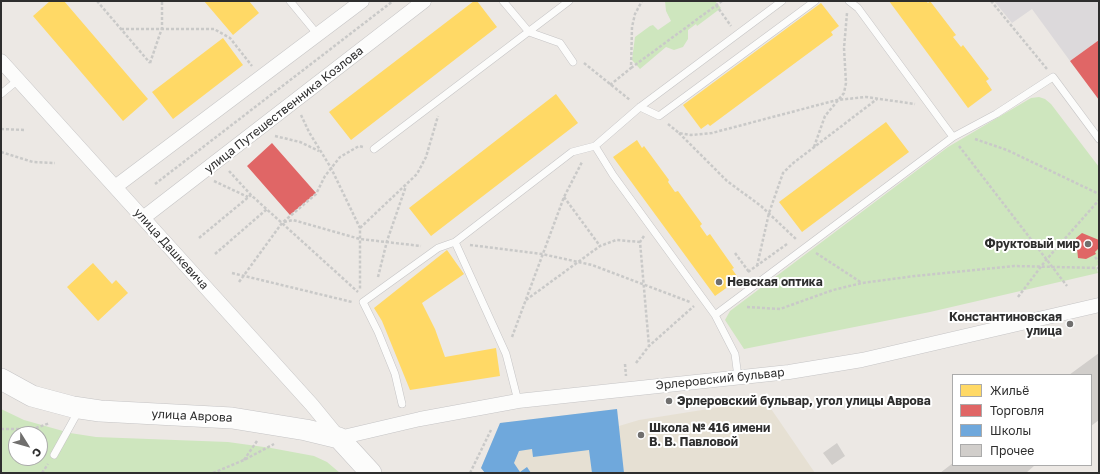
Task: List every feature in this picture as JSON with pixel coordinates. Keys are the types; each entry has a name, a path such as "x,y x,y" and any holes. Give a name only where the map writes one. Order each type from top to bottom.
{"street":[{"path":"115,187 362,1"},
{"name":"улица Путешественника Козлова","path":"143,218 424,1"},
{"name":"улица Дашкевича","path":"1,62 307,400 339,438"},
{"name":"Эрлеровский бульвар","path":"339,438 420,419 518,401 789,372 862,360 1099,305"},
{"name":"улица Аврова","path":"1,379 32,396 59,404 80,408 100,411 232,418 306,430 339,438"},
{"path":"339,438 371,473"}],"lane":[{"path":"290,1 318,35"},
{"path":"503,1 529,32 560,43 573,62"},
{"path":"374,149 569,1"},
{"path":"402,404 395,374 378,332 363,302 438,248 455,242 572,152 595,146 640,107 782,1"},
{"path":"640,107 658,116 815,1"},
{"path":"849,4 858,8 953,137"},
{"path":"715,315 953,137 1002,110 1053,77 1099,139"},
{"path":"1,94 18,80"},
{"path":"595,146 613,175 715,315 735,354 738,377"},
{"path":"455,242 506,354 518,401"},
{"path":"54,455 80,408"}],"path":[{"path":"97,1 150,63 162,28 162,1"},
{"path":"155,184 393,1"},
{"path":"631,68 632,27 635,14 642,1"},
{"path":"610,85 722,1"},
{"path":"991,1 1041,60 1053,77"},
{"path":"814,147 825,116 844,93 846,83 844,48 849,4"},
{"path":"716,5 738,34"},
{"path":"121,29 214,28 230,38 253,66"},
{"path":"573,62 581,60 610,85 640,107"},
{"path":"300,77 301,66"},
{"path":"360,228 417,174 426,157 444,96"},
{"path":"679,133 691,135 712,133 837,100 866,97 930,106"},
{"path":"757,266 769,213 783,173 792,164 877,99"},
{"path":"228,170 251,195 360,294 360,228 331,168 319,151 300,112"},
{"path":"658,116 679,133 727,180 769,213 795,238 862,283"},
{"path":"1,129 25,130"},
{"path":"254,132 300,142 319,151"},
{"path":"953,137 966,136 1007,150 1099,194"},
{"path":"953,137 1067,286"},
{"path":"239,282 282,223 316,194 331,168 340,157 359,146 374,149"},
{"path":"506,354 564,197 584,158 595,146"},
{"path":"1,152 33,162 55,163"},
{"path":"201,174 248,197"},
{"path":"374,294 387,241 406,186"},
{"path":"199,238 251,195"},
{"path":"564,197 600,246"},
{"path":"1018,297 1046,260 1099,200"},
{"path":"215,254 268,209"},
{"path":"282,223 293,220 360,239 438,248"},
{"path":"649,346 640,242 650,226"},
{"path":"748,272 795,238"},
{"path":"525,301 600,246 616,240 640,242"},
{"path":"455,242 471,246 542,254 592,265 696,304 649,346 636,363"},
{"path":"735,253 757,284"},
{"path":"1095,257 1099,262"},
{"path":"733,302 748,307 780,309 833,290 862,283 1014,266 1099,268"},
{"path":"232,273 348,302 363,302"},
{"path":"1,430 33,429 50,423"},
{"path":"470,473 491,430"},
{"path":"244,460 258,440"},
{"path":"213,473 244,460 276,443"}],"shaded area":[{"path":"994,1 1099,1 1099,40 1070,61 1032,9 1012,23"},
{"name":"Школа № 416 имени В. В. Павловой","path":"765,400 815,473 485,473 481,468 500,423 617,409 619,426 639,420"}],"green space":[{"path":"665,1 715,1 721,8 697,26 696,24 688,30 688,39 683,47 674,50 666,47 640,69 632,60 635,37 650,26 653,25 658,30 671,21 666,11"},
{"path":"1039,97 1045,99 1051,104 1099,167 1099,265 1096,266 1098,273 930,312 744,349 725,320 730,311 948,147 1031,98"},
{"path":"1,409 24,420 45,426 8,426 8,466 48,466 48,427 70,433 96,437 228,442 271,448 314,456 327,462 340,473 1,473"}],"building: Жильё":[{"path":"50,1 64,1 148,99 123,121 33,16"},
{"path":"204,1 249,1 259,13 233,35"},
{"path":"474,1 477,1 497,27 351,140 329,112"},
{"path":"889,1 926,1 928,3 930,1 956,35 953,37 961,47 963,45 989,79 986,81 992,90 968,108"},
{"path":"821,3 839,26 831,32 833,35 710,126 708,124 701,129 683,105"},
{"path":"223,38 243,65 173,119 152,92"},
{"path":"556,94 578,123 431,236 409,208"},
{"path":"886,122 909,152 802,232 779,202"},
{"path":"637,140 642,148 644,146 669,180 668,182 675,192 678,191 702,224 700,226 707,236 710,234 734,268 732,269 739,279 715,296 613,157"},
{"path":"447,250 464,274 422,303 435,329 445,357 496,348 500,376 410,390 382,321 374,308"},
{"path":"93,263 112,284 116,280 128,293 98,321 67,287"}],"building: Торговля":[{"path":"1099,40 1099,100 1070,61"},
{"path":"272,143 316,193 290,215 247,166"},
{"name":"Фруктовый мир","path":"1082,233 1099,240 1099,248 1095,252 1096,254 1086,259 1078,258 1076,238"}],"building: Школы":[{"path":"617,409 624,473 592,473 589,450 533,457 532,449 519,451 514,463 520,472 527,467 531,473 485,473 481,468 500,423"}],"building: Прочее":[{"path":"1099,353 1099,420 1092,425 1092,374 1070,374"},
{"path":"837,443 845,456 832,465 823,453"},
{"path":"952,464 952,466 1034,466 1026,473 940,473"}],"place":[{"name":"Фруктовый мир","path":"1088,244"},
{"name":"Невская оптика","path":"719,282"},
{"name":"Константиновская улица","path":"1070,324"},
{"name":"Эрлеровский бульвар, угол улицы Аврова","path":"669,401"},
{"name":"Школа № 416 имени В. В. Павловой","path":"641,435"}]}
